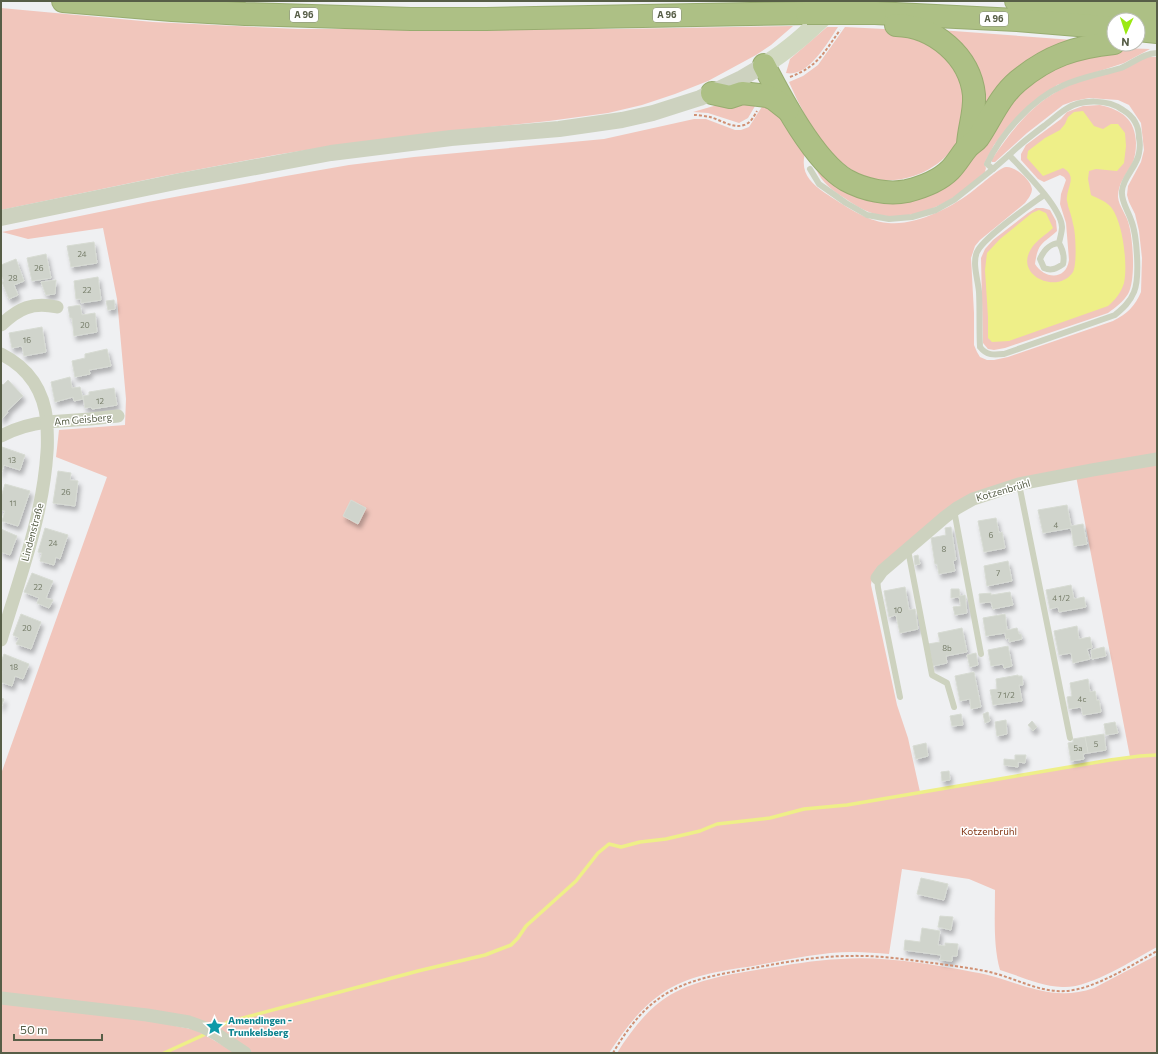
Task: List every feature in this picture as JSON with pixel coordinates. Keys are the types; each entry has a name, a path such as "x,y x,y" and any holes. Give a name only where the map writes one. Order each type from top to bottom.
{"highway":[{"name":"A 96","path":"63,1 187,11 412,19 493,19 797,13 828,23 870,18 1017,20 1106,27"},
{"name":"A 96","path":"1016,1 1157,12"},
{"path":"870,18 922,29 936,36 949,46 958,56 967,70 974,95 974,117 968,135 967,147"},
{"path":"764,65 799,127 820,156 832,168 846,180 865,188 882,192 900,192 920,188 938,179 949,171 967,147 977,139 1007,92 1026,74 1052,58 1077,48 1106,44"},
{"path":"712,93 730,97 742,94 767,96 774,99 789,110"}],"main road":[{"path":"764,65 775,59 807,33 841,1"}],"street":[{"path":"1,218 180,181 331,153 450,138 559,128 622,120 653,113 700,98 742,78 764,65"},
{"path":"1,325 18,311 26,307 37,304 57,307"},
{"name":"Am Geisberg","path":"1,354 27,374 37,387 43,400 47,422"},
{"name":"Am Geisberg","path":"1,436 29,424 118,416"},
{"name":"Lindenstraße","path":"1,640 34,529 41,499 47,452 47,422"},
{"name":"Kotzenbrühl","path":"877,578 882,571 954,510 978,497 1019,484 1157,459"},
{"path":"1,998 147,1015 189,1022 218,1035 245,1053"}],"lane":[{"path":"993,169 986,164 992,153 1028,109 1039,100 1061,86 1123,67 1151,53 1157,53"},
{"path":"810,170 819,184 846,203 867,215 889,220 912,217 936,210 954,200 993,169 1022,142 1067,108 1078,104 1108,102 1120,107 1129,114 1136,123 1139,136 1139,154 1125,180 1122,191 1122,198 1132,221 1135,234 1137,277 1134,292 1127,305 1115,315 1004,354 994,355 987,354 980,347 979,290 976,254 979,248 991,236 1044,195"},
{"path":"1009,155 1057,211 1060,219 1062,228 1059,243 1063,249 1063,264 1057,269 1049,270 1044,268 1040,259 1043,252 1054,243 1059,243"},
{"path":"1019,484 1070,738"},
{"path":"954,510 981,654"},
{"path":"908,550 932,674 948,683 954,707"},
{"path":"877,578 900,697"}],"path":[{"path":"613,1053 641,1016 657,1000 683,985 715,975 831,957 870,956 916,960 985,971 1053,991 1066,991 1081,989 1108,978 1157,951"}],"green space":[{"path":"1,8 153,22 298,29 616,29 793,26 771,45 756,55 708,81 642,105 608,113 549,121 441,132 275,155 164,176 1,210"},
{"path":"827,27 838,27 816,58 802,70 794,73 786,73 790,59"},
{"path":"845,27 904,30 955,61 966,98 961,134 958,141 949,153 938,163 911,177 896,180 881,180 866,177 852,170 841,162 814,131 789,82 803,76 818,65"},
{"path":"940,30 1073,40 978,123"},
{"path":"1106,52 1144,52 1124,63 1057,85 1004,132 994,145 984,164 986,168 985,172 951,199 933,208 922,212 901,216 879,215 854,205 832,190 818,174 816,169 904,199 1042,71"},
{"path":"1147,57 1157,57 1157,455 992,487 872,576 871,585 897,705 908,738 920,792 1130,757 1076,476 1157,463 1157,947 1111,973 1085,983 1062,987 1038,983 1000,970 995,941 995,890 969,879 902,869 889,954 841,952 816,955 717,972 682,982 661,994 646,1006 626,1029 609,1053 253,1053 218,1030 140,1019 196,1030 236,1053 1,1053 1,774 107,477 56,457 59,430 125,425 126,399 117,299 103,228 28,239 2,232 148,202 349,165 414,157 604,139 694,119 706,119 735,130 741,130 749,127 765,102 776,111 806,150 804,157 805,170 814,185 855,212 879,222 910,222 934,214 956,203 995,173 1006,167 1010,167 1018,171 1026,178 1032,189 1029,198 980,240 975,246 971,258 974,345 980,357 987,360 994,360 1008,357 1113,321 1130,309 1139,297 1141,292 1142,258 1139,231 1135,214 1127,195 1128,186 1141,162 1144,150 1141,123 1129,105 1118,100 1089,98 1063,105 1027,133 995,162 992,162 992,159 1020,122 1033,109 1051,95 1091,76"},
{"path":"731,101 758,101 748,118 739,123 708,113 693,112"},
{"path":"1100,105 1115,110 1126,117 1133,128 1135,135 1136,146 1134,159 1121,183 1118,192 1120,204 1128,221 1132,240 1133,270 1131,288 1122,302 1108,313 1005,348 994,350 988,349 983,343 981,258 985,249 993,240 1028,213 1036,208 1043,208 1050,210 1056,221 1057,231 1040,247 1035,264 1044,273 1054,276 1064,272 1069,260 1066,223 1060,204 1061,194 1066,180 1060,175 1044,182 1038,179 1021,160 1021,154 1026,145 1061,119 1067,112 1083,106"},
{"path":"1157,955 1157,1053 617,1053 640,1021 654,1007 670,995 681,989 703,981 738,973 821,960 857,958 874,959 924,964 973,972 989,975 1033,989 1062,993 1077,992 1094,988"}],"shaded area":[{"path":"1083,111 1094,126 1103,129 1111,124 1118,124 1125,133 1126,146 1124,163 1117,171 1096,169 1089,171 1088,179 1091,195 1110,206 1118,221 1125,254 1125,275 1123,287 1118,296 1108,306 1009,341 992,342 988,338 985,270 987,253 1000,239 1032,213 1039,210 1046,213 1053,228 1038,240 1031,249 1027,259 1028,267 1033,274 1040,279 1049,282 1058,282 1066,279 1073,272 1076,256 1075,234 1067,199 1071,181 1070,174 1063,168 1043,176 1027,158 1028,151 1045,138 1060,130 1068,117 1074,112"}],"building":[{"path":"94,242 97,263 71,267 67,246"},
{"path":"46,254 51,278 32,281 27,258"},
{"path":"16,259 24,281 14,285 18,295 9,299 2,282 4,281 1,275 1,265"},
{"path":"98,277 101,300 81,303 81,299 76,299 74,281"},
{"path":"56,280 55,294 46,295 41,282"},
{"path":"114,300 115,309 108,310 106,301"},
{"path":"80,305 82,315 95,313 97,332 74,336 72,318 70,318 68,307"},
{"path":"42,327 46,352 24,356 22,346 12,348 9,333"},
{"path":"107,349 111,366 89,370 90,374 75,377 72,361 85,358 85,354"},
{"path":"70,377 72,388 80,387 83,399 74,401 73,397 55,402 51,382"},
{"path":"8,380 23,396 7,411 8,412 1,420 1,383 3,385"},
{"path":"114,388 117,405 92,409 91,407 85,408 83,396 89,395 89,392"},
{"path":"2,447 25,455 20,470 4,465 1,474"},
{"path":"58,471 71,473 70,480 78,481 75,506 53,503"},
{"path":"5,484 30,491 18,526 2,521 5,511 1,510 1,497"},
{"path":"351,500 366,508 358,524 343,516"},
{"path":"1067,505 1071,526 1083,524 1087,544 1074,546 1071,528 1043,533 1038,510"},
{"path":"996,518 999,533 1002,532 1005,548 984,552 978,521"},
{"path":"951,527 956,560 953,561 955,571 939,574 937,564 935,564 931,538 946,535 945,528"},
{"path":"45,528 68,535 60,559 56,557 54,565 40,561 42,553 38,552"},
{"path":"1,529 17,536 10,555 1,552"},
{"path":"918,555 920,564 915,565 914,556"},
{"path":"1008,561 1012,581 987,586 984,566"},
{"path":"32,573 53,581 46,598 53,600 49,608 37,603 39,598 24,592"},
{"path":"1071,585 1074,599 1084,597 1086,607 1059,612 1058,607 1050,609 1046,590"},
{"path":"905,587 909,610 915,609 918,629 900,633 896,615 889,617 884,591"},
{"path":"951,589 959,589 960,596 965,595 967,613 955,615 953,607 961,606 959,597 951,598"},
{"path":"1010,592 1013,605 993,609 991,602 980,603 979,594 991,593 991,595"},
{"path":"21,614 41,622 31,649 16,644 19,638 13,635"},
{"path":"1005,614 1007,630 1017,628 1022,639 1009,642 1009,638 1006,639 1005,633 986,636 983,618"},
{"path":"1077,626 1079,639 1090,637 1092,648 1087,649 1090,659 1073,663 1071,653 1059,655 1054,631"},
{"path":"962,628 967,652 946,656 947,663 933,666 928,644 940,642 938,633"},
{"path":"1008,646 1012,666 1004,668 1003,664 991,666 988,650"},
{"path":"1104,647 1106,656 1092,659 1091,650"},
{"path":"976,653 978,665 970,667 967,655"},
{"path":"4,654 29,664 23,679 15,676 12,686 1,682 1,662"},
{"path":"974,672 981,707 971,709 970,699 960,701 955,676"},
{"path":"1018,675 1022,676 1023,685 1019,685 1022,701 993,705 990,690 997,689 996,679"},
{"path":"1088,679 1090,692 1095,691 1097,701 1099,700 1101,712 1083,715 1081,707 1069,709 1067,697 1072,696 1070,683"},
{"path":"1,698 4,699 1,708"},
{"path":"988,712 990,721 985,723 983,714"},
{"path":"961,714 963,725 952,726 950,716"},
{"path":"1006,720 1007,734 997,736 995,722"},
{"path":"1032,721 1037,727 1033,731 1028,725"},
{"path":"1115,722 1118,733 1106,735 1104,724"},
{"path":"1104,734 1106,750 1088,753 1085,737"},
{"path":"1085,737 1088,753 1083,754 1084,759 1071,761 1068,743 1073,742 1073,739"},
{"path":"926,743 928,756 916,759 913,746"},
{"path":"1015,755 1026,755 1025,763 1018,762 1018,767 1004,765 1004,759 1015,760"},
{"path":"949,771 950,780 942,781 941,772"},
{"path":"921,878 948,884 944,900 917,894"},
{"path":"940,916 953,917 951,930 938,927"},
{"path":"922,928 940,931 938,945 945,946 945,943 958,944 957,956 952,956 952,961 940,960 941,955 904,950 905,940 920,942"}],"waterway":[{"path":"215,1029 228,1022 418,971 485,955 511,945 526,926 576,881 598,853 609,844 621,847 700,831 717,824 770,818 804,809 847,805 1110,760 1157,755"},
{"path":"164,1053 208,1033"}],"place":[{"name":"Amendingen - Trunkelsberg","path":"215,1026"}]}
